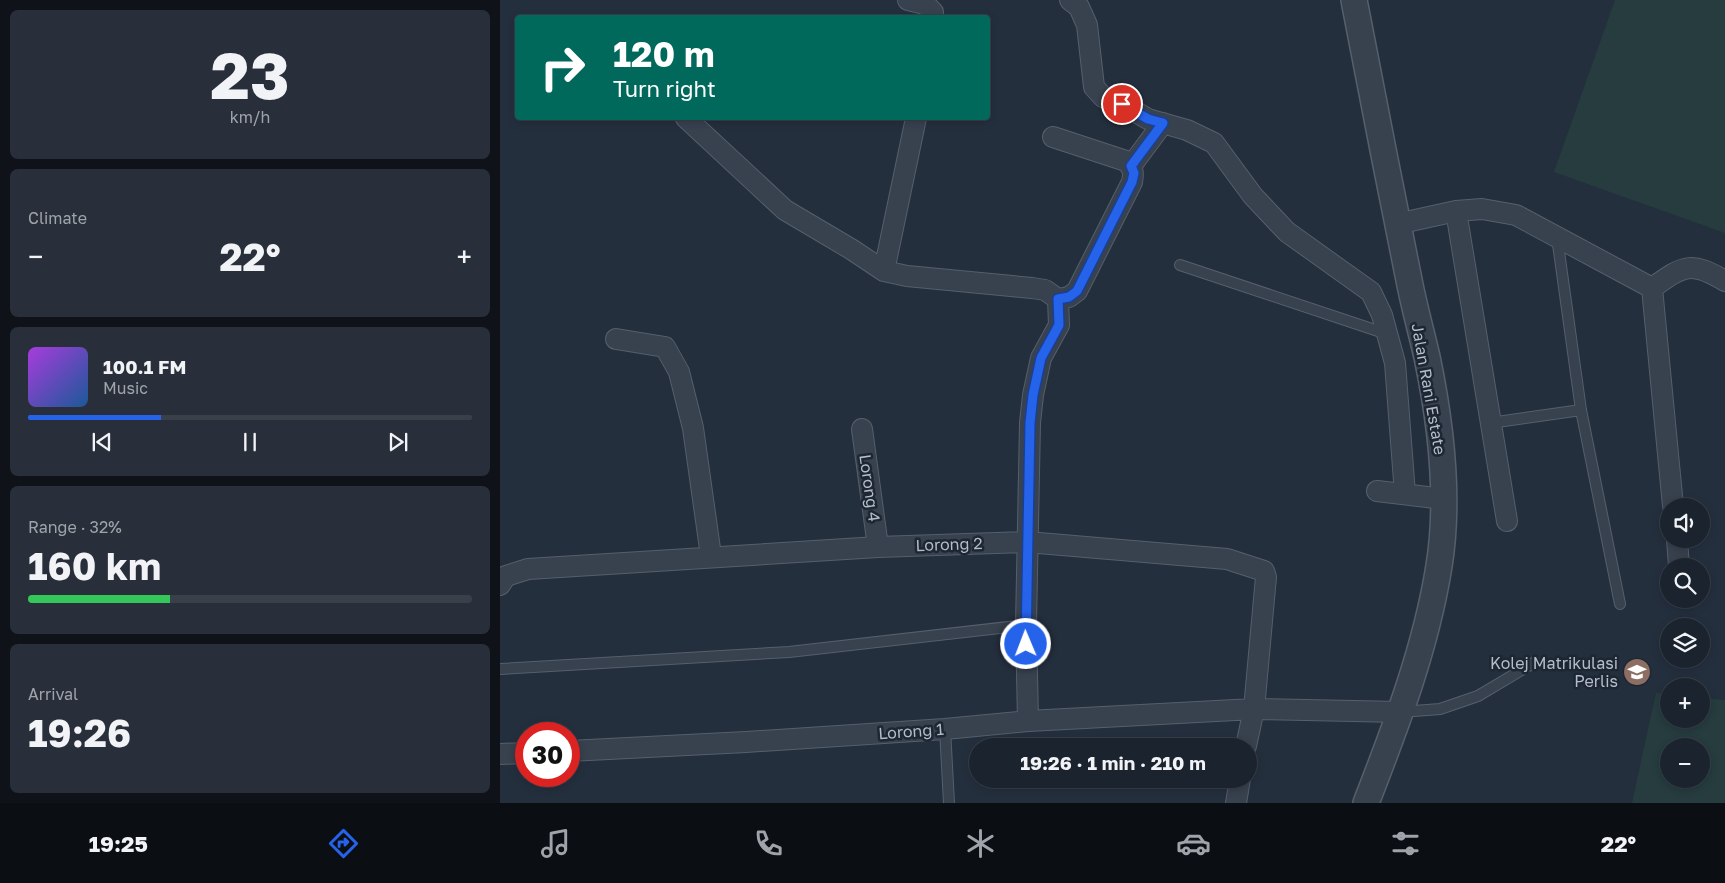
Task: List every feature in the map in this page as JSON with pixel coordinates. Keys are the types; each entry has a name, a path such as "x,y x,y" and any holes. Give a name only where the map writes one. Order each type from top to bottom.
{"street":[{"path":"908,0 925,4 933,12 933,15"},
{"path":"1070,0 1079,7 1087,25 1094,87 1103,97 1122,104 1148,119 1187,130 1214,143 1253,196 1288,232 1371,292 1382,315 1395,363 1405,494"},
{"name":"Jalan Rani Estate","path":"1354,0 1417,322 1427,356 1438,421 1444,499 1439,565 1429,618 1414,673 1366,803"},
{"path":"688,120 785,210 884,271 907,276 1032,288 1044,290 1058,299 1069,297 1077,291 1132,182 1134,173 1126,161 1053,137"},
{"path":"884,271 916,120"},
{"path":"1131,166 1163,123"},
{"path":"1398,224 1456,212 1482,209 1516,215 1652,288"},
{"path":"1456,212 1507,521"},
{"path":"1652,288 1676,271 1691,267 1711,273 1725,282"},
{"path":"1652,288 1673,498"},
{"path":"1028,721 1026,625 1030,423 1033,395 1041,358 1059,325 1058,299"},
{"path":"616,339 665,347 680,372 692,428 711,556"},
{"name":"Lorong 4","path":"862,429 878,547"},
{"path":"1377,491 1444,499"},
{"name":"Lorong 2","path":"500,585 506,576 528,569 878,547 1027,542 1227,559 1264,571 1266,577 1254,708"},
{"path":"1248,738 1254,708"},
{"name":"Lorong 1","path":"580,750 746,742 945,729 1028,721 1254,708 1400,712"},
{"path":"500,754 515,753"},
{"path":"1236,803 1238,788"}],"lane":[{"path":"1557,236 1581,410 1620,604"},
{"path":"1180,265 1387,334"},
{"path":"1490,423 1581,410"},
{"path":"500,669 789,652 1026,625"},
{"path":"1400,712 1440,710 1478,696 1536,662"},
{"path":"945,729 949,803"}],"green space":[{"path":"1615,0 1725,0 1725,233 1554,172"},
{"path":"1656,693 1660,693 1660,728 1710,728 1710,699 1725,700 1725,803 1632,803"}],"place":[{"name":"Kolej Matrikulasi Perlis","path":"1637,672"}],"route":[{"path":"1026,644 1030,423 1033,395 1041,358 1059,325 1058,299 1069,297 1077,291 1132,182 1134,173 1131,166 1163,123 1148,119 1122,104"}]}
